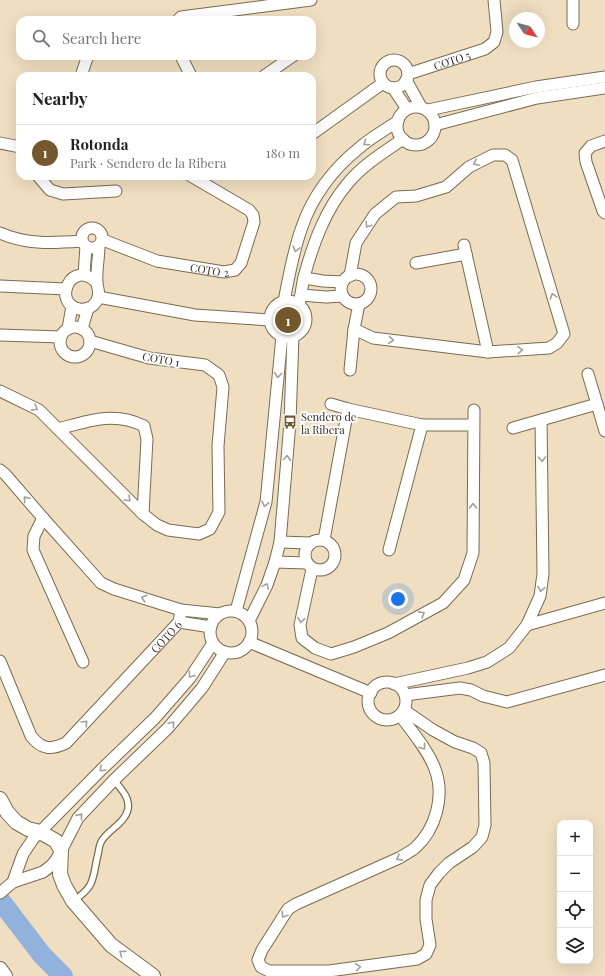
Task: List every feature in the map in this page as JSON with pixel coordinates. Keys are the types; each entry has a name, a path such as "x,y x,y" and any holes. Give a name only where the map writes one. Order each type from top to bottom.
{"street":[{"path":"189,16 311,0"},
{"name":"COTO 5","path":"407,77 485,48 494,42 497,32 494,0"},
{"path":"573,0 573,24"},
{"path":"82,72 86,60"},
{"path":"183,60 189,72"},
{"path":"270,72 287,60"},
{"path":"407,109 388,85 381,79 380,69 383,64 392,60 401,62 405,65 407,77 424,108 434,119 434,132 426,142 414,144 408,143 403,139 398,131 398,121 401,114 407,109 414,107 424,108 536,87 605,77"},
{"path":"316,131 388,85 398,87 407,77"},
{"path":"435,125 537,98 605,88"},
{"path":"284,302 293,259 302,227 317,195 335,171 358,149 398,121"},
{"path":"343,296 326,297 300,300 284,302 275,306 270,315 270,320 274,330 282,336 293,336 298,334 305,324 305,314 300,300 304,278 319,231 333,203 348,183 369,163 403,139"},
{"path":"605,141 591,146 585,152 586,162 605,213"},
{"path":"0,143 16,146"},
{"path":"304,278 323,281 347,279 355,274 364,276 370,284 371,289 368,298 359,304 350,303 343,296 342,289 347,279 356,243 375,214 396,197 416,196 446,187 469,167 493,155 505,155 512,160 564,334 557,343 549,348 488,352 373,338 354,329"},
{"path":"41,180 50,190 63,194 116,191"},
{"name":"COTO 2","path":"101,243 157,261 224,272 235,270 241,263 254,222 253,214 249,210 198,180"},
{"path":"84,275 83,234 90,227 94,227 102,233 97,283 99,290 98,297 95,304 83,309 72,306 66,298 66,289 69,281 73,278 84,275 92,278 97,283"},
{"path":"0,233 12,238 46,244 84,244 91,248 101,243"},
{"path":"416,263 465,249 488,352"},
{"path":"0,286 66,289"},
{"path":"98,297 194,315 270,320"},
{"path":"350,370 354,329 359,304"},
{"path":"0,335 64,333 72,327 82,329 89,336 90,341 88,350 76,358 62,352 60,347 64,333 72,306"},
{"path":"82,329 88,308"},
{"path":"236,611 266,502 282,336"},
{"path":"249,621 267,585 280,542 290,422 293,336"},
{"name":"COTO 1","path":"90,341 150,358 205,365 219,375 223,387 218,446 219,512 210,529 199,534 168,530 157,525 143,514"},
{"path":"588,374 605,431"},
{"path":"0,391 39,410 143,514"},
{"path":"331,404 422,425 473,425"},
{"path":"513,428 597,404"},
{"path":"324,540 348,409"},
{"path":"310,543 306,552 309,566 300,625 302,638 315,648 331,654 354,647 388,633 443,602 464,580 473,554 474,410"},
{"path":"58,429 111,417 134,421 144,426 147,439 143,514"},
{"path":"394,684 402,689 405,695 406,703 402,713 393,719 386,720 379,718 373,714 369,700 375,687 382,683 394,684 468,668 487,662 509,648 527,625 540,596 543,574 541,420"},
{"path":"389,550 422,425"},
{"name":"COTO 6","path":"0,470 101,582 114,589 181,610 179,622 66,743 55,748 44,747 36,743 31,736 0,661"},
{"path":"43,518 34,536 33,550 83,662"},
{"path":"275,562 309,566 319,571 327,569 332,564 335,557 335,550 331,544 324,540 317,540 310,543 280,542"},
{"path":"527,625 605,603"},
{"path":"181,610 220,614"},
{"path":"228,611 236,611 249,621 252,632 249,642 243,649 234,652 226,652 219,649 213,643 210,635 210,626 214,619 220,614 228,611"},
{"path":"179,622 210,626"},
{"path":"249,642 371,693"},
{"path":"14,882 27,846 101,770 155,718 190,678 213,643"},
{"path":"0,893 14,882 43,872 52,865 78,818 114,780 168,728 202,688 226,652"},
{"path":"468,668 468,678 471,690"},
{"path":"405,695 460,688 471,690 482,696 507,702 605,676"},
{"path":"402,713 455,742 473,748 481,753 484,763 484,831 482,837 473,847 449,863 430,885 426,900 426,919 430,945 426,954 417,959 329,970 269,971 261,967 258,960 262,950 288,909 296,904 399,858 414,848 426,835 434,820 438,805 439,787 435,770 428,754 402,713"},
{"path":"0,799 7,812 16,822 28,829 40,832 56,841 61,850 60,874 72,901 111,945 153,976"},
{"path":"0,969 5,976"}],"lane":[{"path":"72,901 85,893 92,883 100,843 125,816 128,810 126,796 114,780"}],"green space":[{"path":"288,301 301,306 306,319 301,332 288,337 275,332 270,319 275,306"}],"waterway":[{"path":"0,900 42,955 63,976"}],"place":[{"name":"Rotonda","path":"288,320"},
{"name":"Sendero de la Ribera","path":"290,422"}]}
